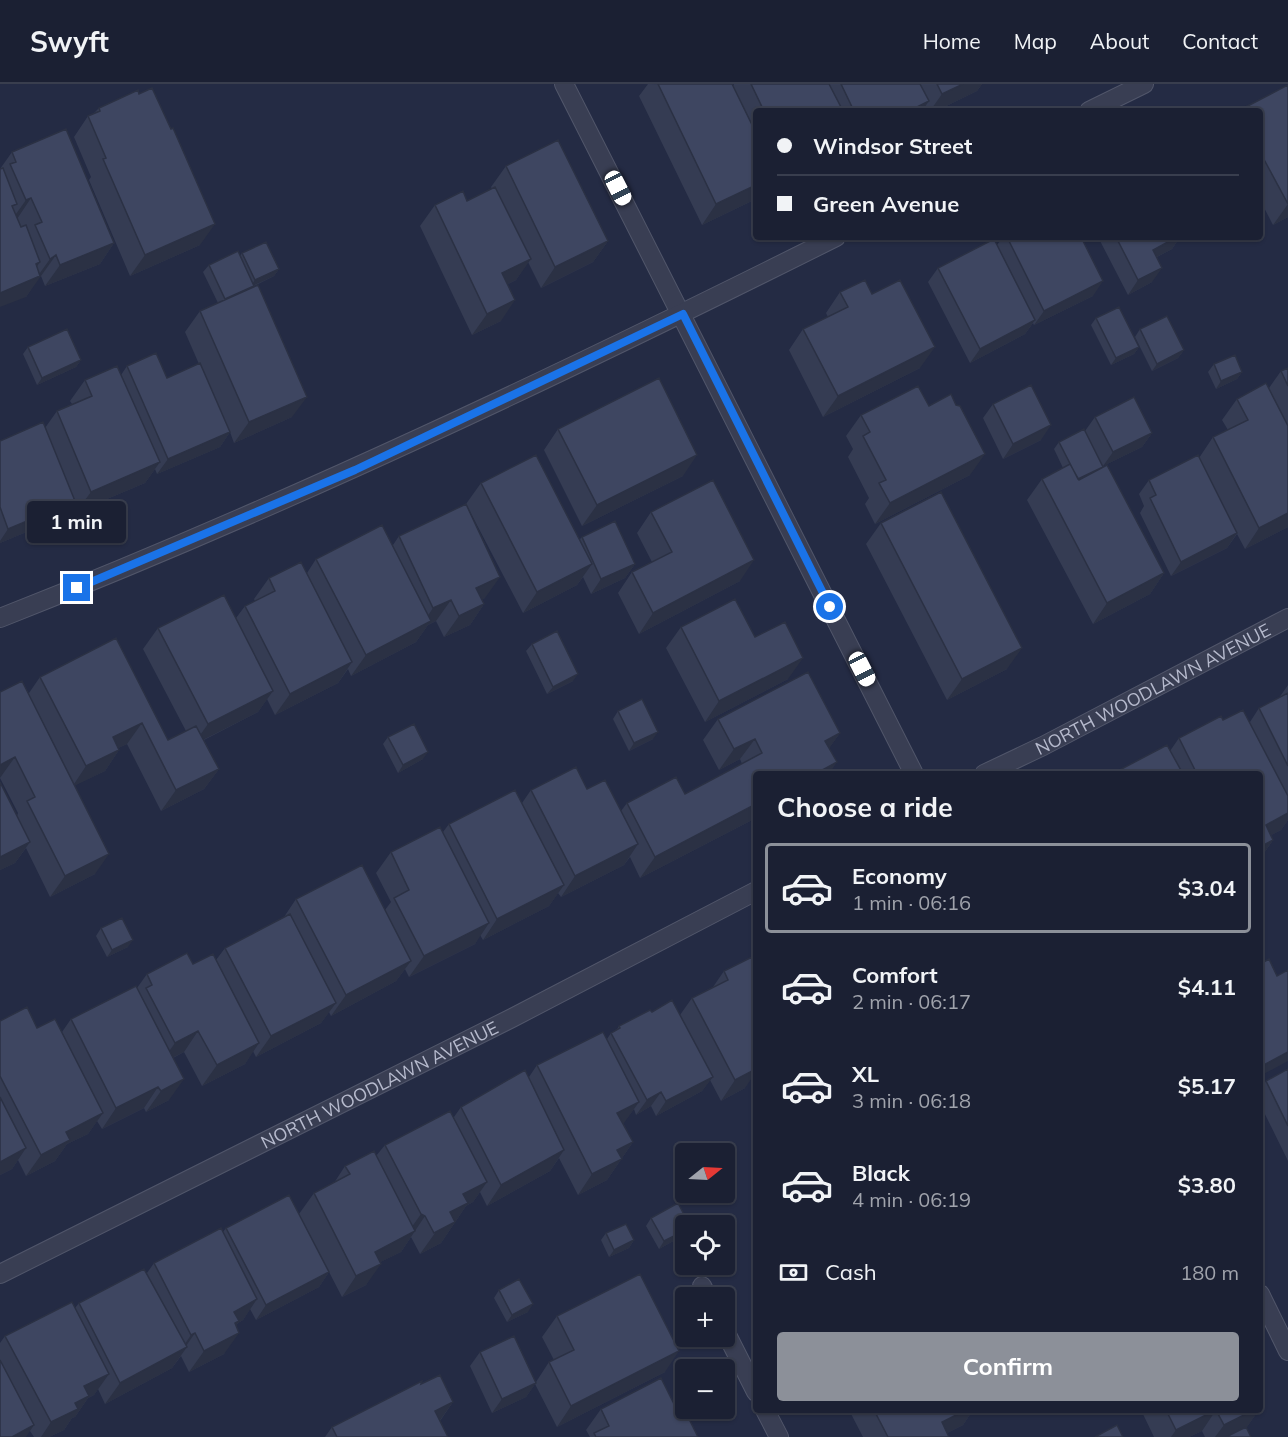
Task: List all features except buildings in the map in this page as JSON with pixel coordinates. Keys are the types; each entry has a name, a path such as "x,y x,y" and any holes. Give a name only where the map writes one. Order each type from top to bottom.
{"street":[{"path":"564,84 683,314 912,771"},
{"path":"1095,108 1144,84"},
{"path":"0,618 116,573 355,470 683,314 830,240"},
{"name":"NORTH WOODLAWN AVENUE","path":"990,771 1043,746 1288,618"},
{"name":"NORTH WOODLAWN AVENUE","path":"0,1274 512,1018 753,893"},
{"path":"1263,1300 1288,1351"},
{"path":"733,1347 753,1386"},
{"path":"767,1413 779,1437"}],"route":[{"path":"77,588 355,470 683,314 830,607"}]}
